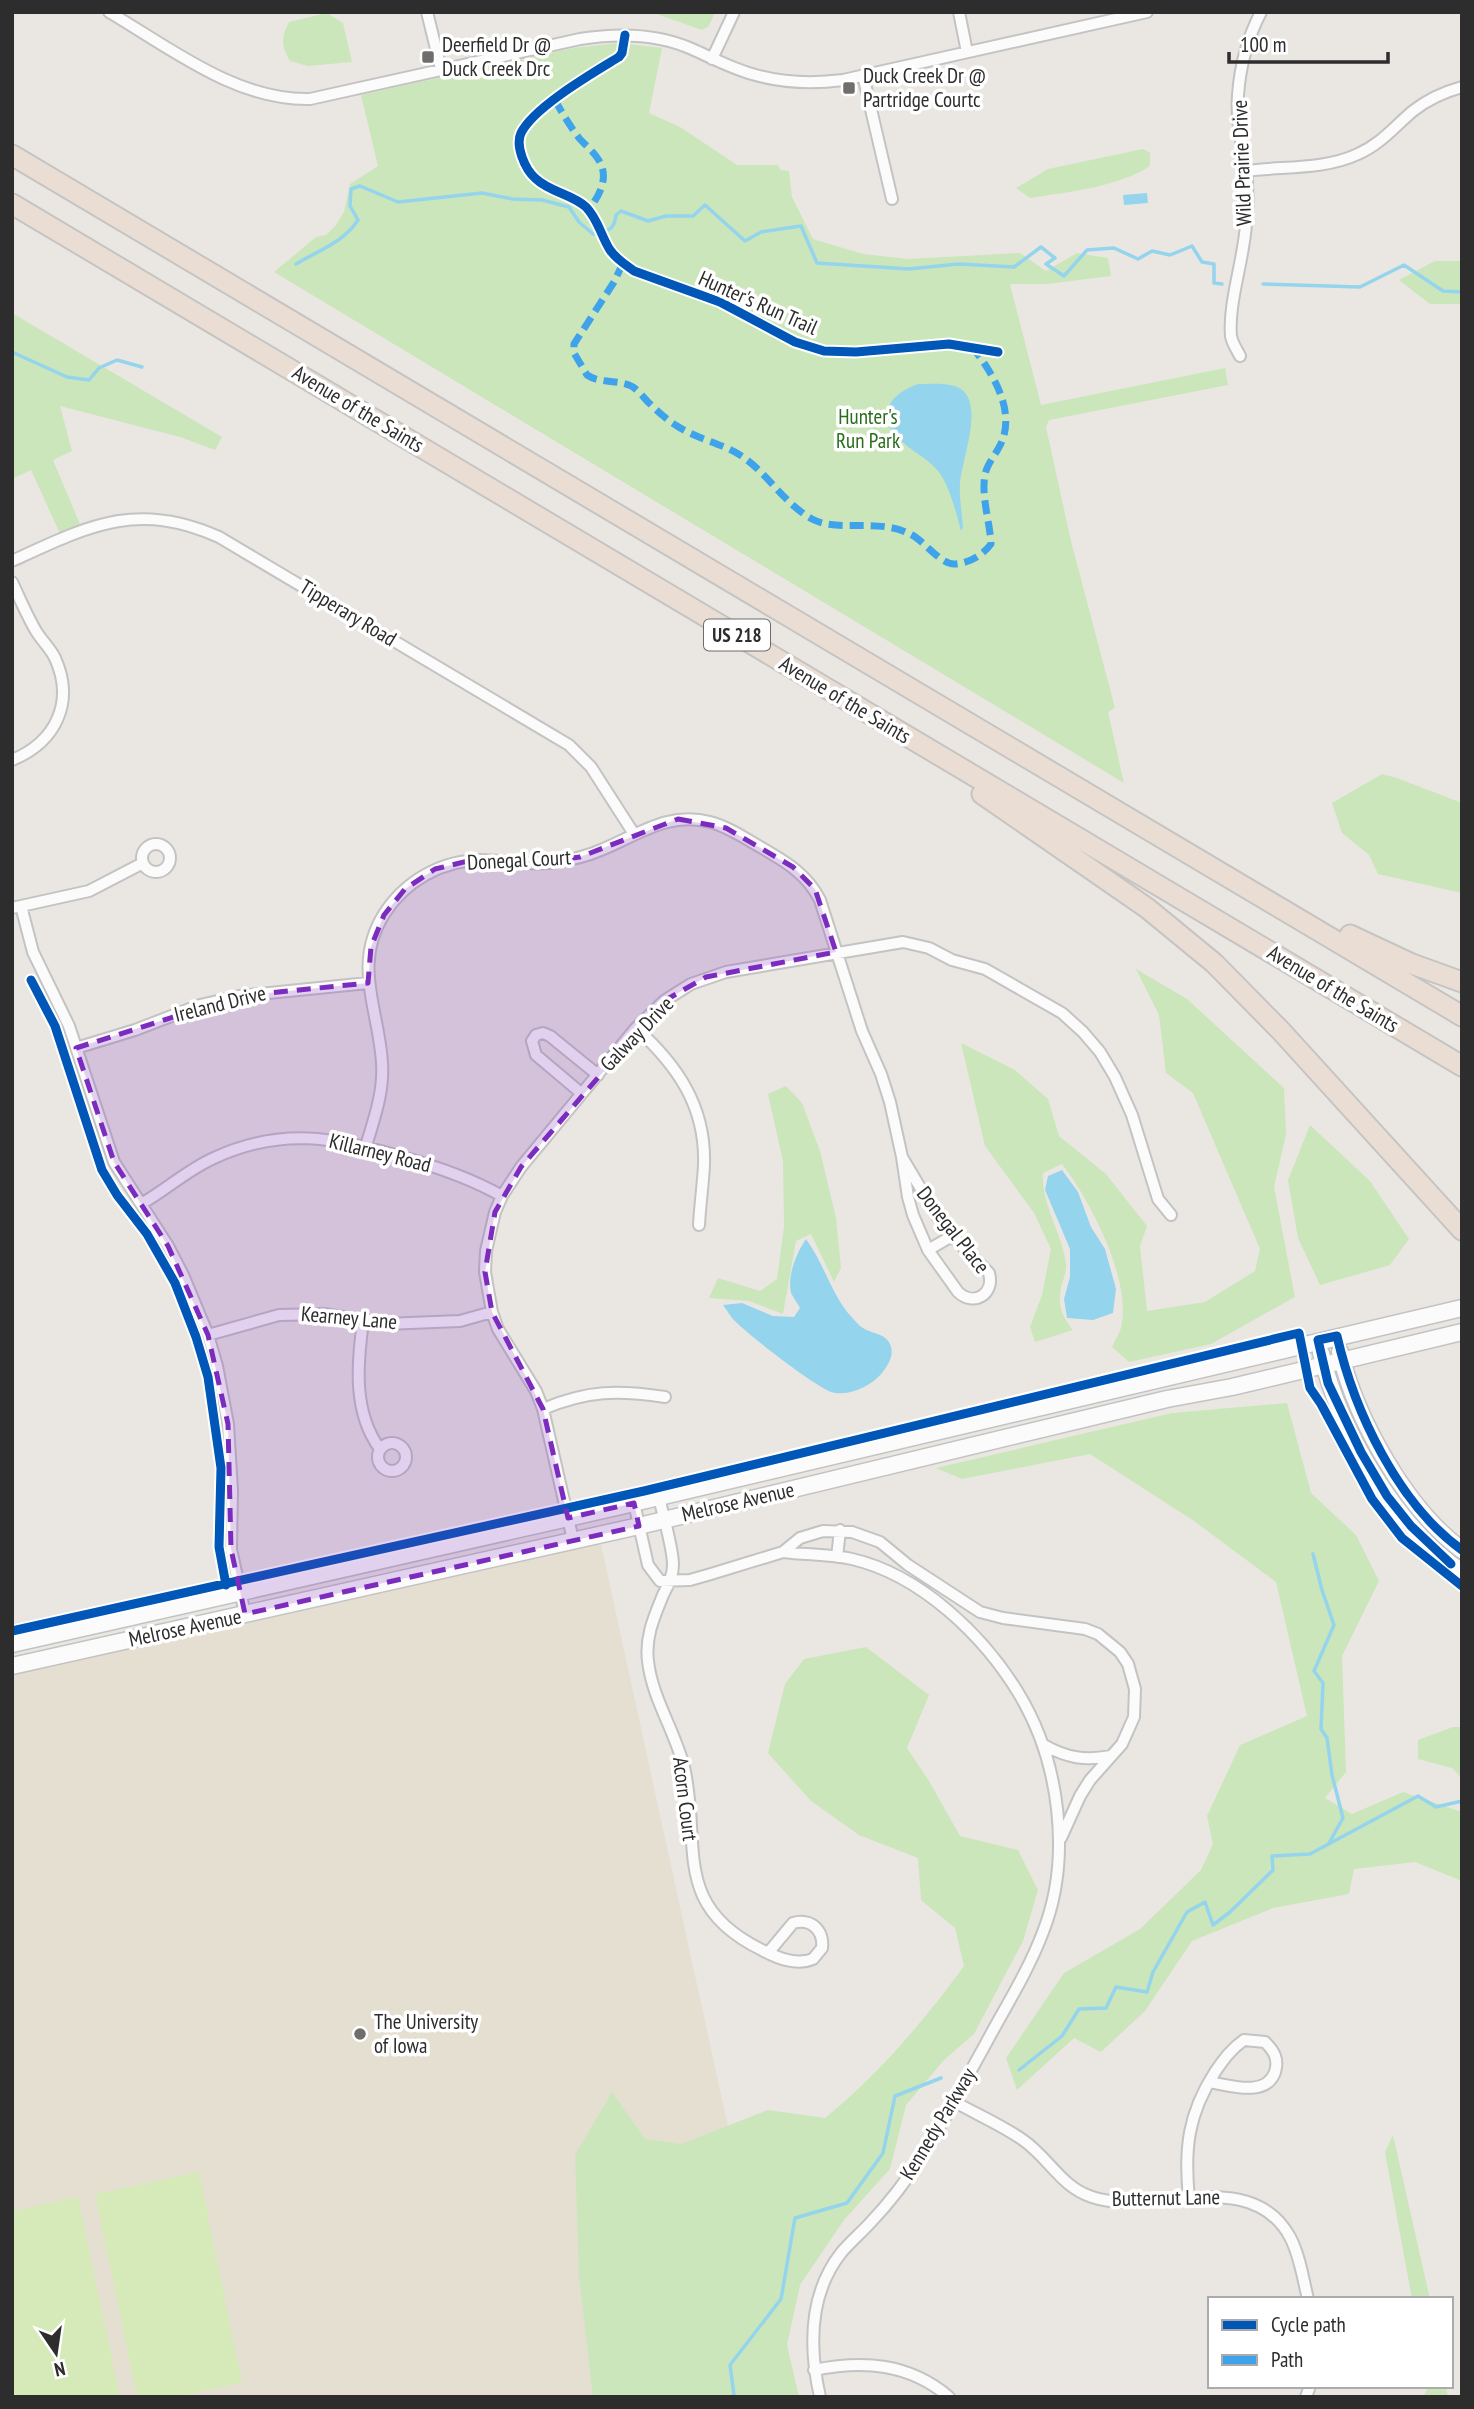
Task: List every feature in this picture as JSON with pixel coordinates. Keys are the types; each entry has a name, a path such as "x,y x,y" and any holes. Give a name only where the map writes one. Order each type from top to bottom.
{"highway":[{"name":"Avenue of the Saints","path":"12,155 1462,1016"},
{"name":"Avenue of the Saints","path":"12,204 1462,1066"},
{"path":"863,711 1147,908 1204,955 1273,1022 1462,1230"},
{"path":"1003,743 1325,923 1387,954 1462,982"}],"main road":[{"name":"Melrose Avenue","path":"12,1644 634,1503 1462,1307"},
{"name":"Melrose Avenue","path":"12,1666 639,1526 1167,1399 1232,1387 1462,1332"},
{"path":"1337,1336 1346,1376 1372,1436 1416,1507 1447,1539 1462,1550"},
{"path":"1318,1340 1328,1383 1361,1452 1387,1496 1411,1526 1462,1572"}],"street":[{"path":"109,12 239,86 275,97 310,99 580,39 625,35 672,42 754,75 781,81 822,82 967,52 1121,15 1147,12"},
{"path":"427,12 441,69"},
{"path":"712,58 734,12"},
{"path":"959,12 967,52"},
{"name":"Wild Prairie Drive","path":"1240,356 1231,338 1246,226 1246,171 1239,130 1238,94 1243,62 1256,14"},
{"path":"863,75 892,199"},
{"path":"1246,171 1328,164 1359,154 1388,136 1412,112 1428,101 1462,87"},
{"name":"Tipperary Road","path":"12,561 85,528 114,521 168,520 203,529 569,745 591,767 634,834"},
{"path":"12,582 37,634 54,657 61,673 63,695 57,722 48,735 36,748 12,760"},
{"name":"Donegal Court","path":"366,1146 379,1103 382,1066 368,983 371,947 376,930 394,901 419,878 435,869 468,860 554,863 598,851 653,825 678,819 710,822 735,832 793,867 806,878 820,900 836,952"},
{"path":"143,863 89,891 17,907 33,952 61,1007 114,1162 183,1275 208,1335 228,1424 232,1470 231,1549 245,1614"},
{"name":"Galway Drive","path":"573,1540 543,1409 536,1391 507,1348 492,1312 485,1272 492,1221 502,1196 521,1167 636,1028 673,995 706,977 890,943 929,947 952,960 985,969 1062,1013 1100,1052 1132,1115 1158,1199 1171,1215"},
{"name":"Donegal Place","path":"836,952 862,1031 884,1083 902,1157 908,1197 928,1250 946,1278 963,1297 971,1299 985,1295 991,1279 989,1273 952,1236 902,1157"},
{"name":"Ireland Drive","path":"76,1048 135,1030 200,1005 239,996 368,983"},
{"path":"636,1028 673,1065 692,1100 699,1121 704,1164 699,1225"},
{"path":"581,1093 536,1055 532,1041 536,1035 550,1035 598,1075"},
{"name":"Killarney Road","path":"141,1204 212,1158 262,1142 314,1138 366,1146 456,1172 502,1196"},
{"path":"928,1250 952,1236"},
{"name":"Kearney Lane","path":"208,1335 279,1315 324,1314 385,1324 460,1321 492,1312"},
{"path":"363,1322 359,1353 360,1399 366,1425 380,1449"},
{"path":"543,1409 575,1396 594,1392 632,1392 665,1397"},
{"path":"634,1503 648,1565 660,1581 670,1581 673,1564 659,1497"},
{"path":"837,1557 840,1530"},
{"name":"Kennedy Parkway","path":"783,1552 800,1538 823,1531 840,1530 865,1535 880,1542 908,1565 980,1612 1003,1618 1085,1629 1109,1641 1120,1652 1132,1675 1136,1703 1130,1730 1090,1780 1060,1840"},
{"name":"Kennedy Parkway","path":"670,1581 690,1580 783,1552 837,1557 889,1572 950,1612 1000,1664 1023,1701 1044,1745 1054,1789 1060,1840 1050,1909 1044,1930 1032,1960 920,2159 829,2272 821,2291 813,2326 814,2370 820,2397"},
{"name":"Acorn Court","path":"670,1581 650,1628 648,1661 654,1688 684,1767 694,1871 705,1899 724,1924 745,1942 768,1953 789,1960 806,1962 818,1955 822,1946 821,1934 812,1924 793,1923 768,1953"},
{"path":"950,1612 958,1599"},
{"path":"1044,1745 1073,1758 1111,1756"},
{"path":"1188,2198 1186,2160 1190,2128 1209,2082 1227,2055 1244,2040 1265,2042 1277,2059 1272,2079 1264,2086 1252,2088 1209,2082"},
{"name":"Butternut Lane","path":"953,2101 1023,2140 1067,2184 1092,2197 1124,2202 1236,2197 1250,2202 1272,2215 1291,2239 1307,2297"},
{"path":"814,2370 842,2365 887,2366 921,2377 949,2397"}],"highlighted area":[{"path":"678,819 726,828 793,867 815,889 836,952 706,977 664,1001 521,1167 495,1212 485,1272 492,1312 543,1409 568,1518 634,1503 639,1526 245,1614 231,1549 228,1424 208,1335 168,1246 114,1162 76,1048 239,996 368,983 371,947 384,915 405,889 435,869 468,861 530,864 580,857"}],"shaded area":[{"name":"The University of Iowa","path":"600,1540 787,2397 12,2397 12,1671"}],"green space":[{"path":"651,12 715,12 709,26 702,30"},
{"path":"327,13 343,23 352,62 308,66 290,61 283,42 289,22"},
{"name":"Hunter's Run Park","path":"619,43 662,48 649,113 680,127 737,165 778,165 780,170 789,171 792,197 813,239 863,254 908,259 1020,253 1046,271 1077,253 1108,258 1111,276 1048,284 1010,284 1041,405 1225,368 1228,385 1049,420 1046,427 1071,541 1115,708 1108,712 1124,783 274,272 316,237 326,235 336,225 344,212 350,184 378,166 361,95 573,48"},
{"path":"1143,149 1150,153 1150,166 1108,184 1030,198 1016,188 1048,169"},
{"path":"1435,261 1462,261 1462,304 1430,304 1399,280"},
{"path":"12,313 222,437 215,450 180,437 60,406 72,451 53,460 82,529 62,538 31,470 12,479"},
{"path":"1382,774 1462,803 1462,893 1378,874 1369,855 1342,833 1332,803"},
{"path":"1136,969 1187,999 1284,1088 1286,1134 1274,1187 1295,1297 1211,1344 1129,1362 1112,1347 1120,1329 1123,1308 1115,1264 1085,1198 1062,1164 1043,1173 1043,1185 1066,1263 1060,1297 1061,1308 1073,1330 1035,1342 1030,1327 1042,1295 1051,1249 1034,1213 985,1146 961,1043 1015,1070 1048,1099 1059,1136 1106,1174 1147,1226 1140,1246 1147,1311 1205,1302 1255,1271 1260,1249 1193,1093 1166,1073 1159,1015"},
{"path":"786,1086 802,1103 820,1151 836,1218 841,1268 834,1282 811,1234 796,1241 783,1314 749,1301 709,1298 718,1278 760,1291 777,1279 784,1227 783,1161 768,1094"},
{"path":"1310,1125 1370,1181 1409,1239 1390,1265 1320,1285 1298,1238 1288,1180"},
{"path":"1287,1403 1311,1493 1356,1535 1379,1581 1342,1656 1346,1772 1325,1798 1352,1814 1403,1792 1462,1812 1462,1881 1415,1862 1354,1869 1349,1894 1273,1908 1192,1941 1145,2011 1101,2052 1074,2038 1017,2090 1006,2058 1064,1973 1140,1929 1201,1870 1213,1844 1207,1816 1240,1745 1307,1716 1276,1582 1194,1521 1090,1454 962,1479 936,1468 1172,1413"},
{"path":"866,1647 929,1695 907,1748 960,1836 1018,1850 1038,1890 1023,1941 974,2034 944,2060 906,2105 890,2169 844,2220 800,2285 787,2345 799,2397 593,2397 579,2276 575,2155 612,2092 645,2139 681,2144 768,2110 825,2118 863,2084 899,2046 964,1966 955,1928 921,1900 918,1858 859,1835 811,1801 768,1753 785,1684 804,1659"},
{"path":"1453,1727 1462,1727 1462,1778 1452,1768 1418,1759 1418,1740"},
{"path":"1393,2135 1430,2297 1412,2297 1385,2152"},
{"path":"199,2172 242,2383 174,2397 137,2397 95,2194"},
{"path":"78,2197 120,2397 12,2397 12,2211"},
{"path":"1428,2388 1446,2388 1448,2397 1423,2397"}],"water":[{"path":"1147,193 1148,203 1124,205 1123,195"},
{"path":"918,384 957,387 968,397 971,407 970,433 960,483 961,531 941,475 927,460 899,439 888,422 889,406 895,398"},
{"path":"1062,1170 1078,1192 1091,1227 1105,1249 1116,1289 1113,1313 1093,1320 1067,1318 1064,1299 1070,1277 1070,1249 1045,1190 1048,1176"},
{"path":"806,1239 848,1313 863,1328 885,1338 890,1344 890,1360 882,1373 867,1386 854,1391 835,1393 815,1383 751,1335 732,1318 723,1305 742,1303 773,1316 794,1317 800,1308 791,1293 790,1279 796,1257"}],"waterway":[{"path":"296,264 338,240 352,228 358,220 350,206 351,189 360,186 398,202 482,193 513,199 542,200 569,207 579,222 593,234 612,227 616,215 621,211 648,221 666,216 693,216 705,205 745,241 761,232 801,226 817,263 909,269 958,264 1014,267 1041,247 1055,258 1046,264 1064,276 1087,250 1114,248 1138,259 1152,251 1170,255 1192,246 1202,262 1214,264 1214,283 1222,284"},
{"path":"1263,284 1360,287 1404,265 1443,291 1462,292"},
{"path":"12,352 67,377 89,380 99,368 117,360 142,367"},
{"path":"1313,1554 1334,1625 1314,1671 1323,1683 1321,1729 1327,1738 1332,1775 1343,1818 1329,1843"},
{"path":"1019,2070 1062,2036 1079,2009 1106,2008 1116,1987 1147,1992 1153,1972 1187,1912 1205,1902 1213,1925 1273,1870 1272,1856 1310,1854 1418,1796 1436,1807 1462,1801"},
{"path":"730,2397 734,2395 730,2365 781,2299 795,2218 847,2203 883,2153 895,2096 941,2078"}],"marked path":[{"path":"555,100 579,138 602,165 602,186 588,210"},
{"path":"623,263 614,282 574,344 574,353 587,375 633,387 658,412 677,426 740,455 759,470 792,505 812,519 834,525 900,530 917,538 944,561 955,564 975,558 991,544 984,492 985,475 1005,429 1006,416 1000,392 973,348"}],"cycle path":[{"name":"Hunter's Run Trail","path":"625,35 619,57 565,91 538,112 519,138 522,157 531,174 547,187 586,207 618,259 634,271 720,302 795,342 824,351 856,352 949,344 998,352"},
{"path":"31,980 55,1026 102,1170 117,1195 147,1234 175,1283 196,1337 208,1377 221,1468 219,1547 226,1585"},
{"path":"12,1631 644,1491 1299,1333 1310,1388 1372,1499 1402,1538 1462,1586"},
{"path":"1451,1564 1411,1526 1387,1496 1361,1452 1328,1383 1318,1340 1337,1336 1355,1395 1382,1454 1418,1508 1439,1531 1462,1550"}],"place":[{"name":"Deerfield Dr @ Duck Creek Drc","path":"428,57"},
{"name":"Duck Creek Dr @ Partridge Courtc","path":"849,88"},
{"name":"The University of Iowa","path":"360,2034"}]}
